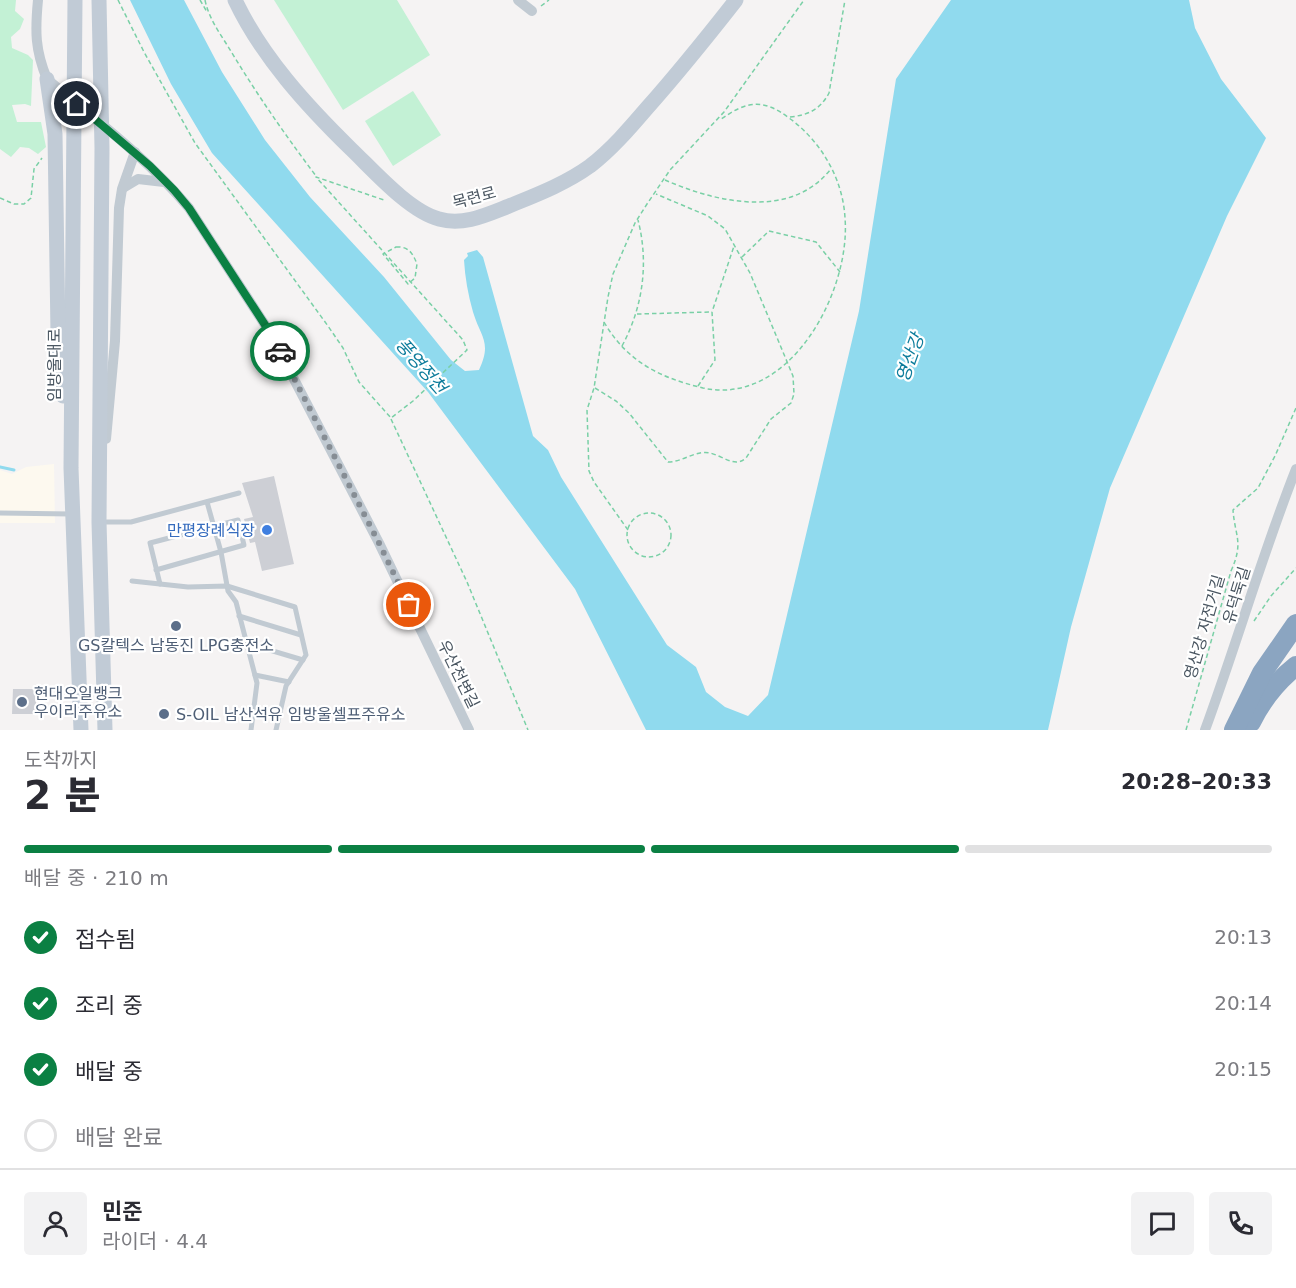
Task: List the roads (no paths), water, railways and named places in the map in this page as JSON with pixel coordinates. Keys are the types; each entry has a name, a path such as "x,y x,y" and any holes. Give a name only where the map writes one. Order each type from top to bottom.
{"highway":[{"path":"1234,730 1262,673 1296,624"},
{"path":"1247,730 1258,709 1281,678 1296,666"}],"main road":[{"name":"임방울대로","path":"75,0 71,468 81,730"},
{"path":"99,0 102,148 99,518 105,730"},
{"name":"목련로","path":"235,0 252,31 283,74 326,125 393,189 423,212 436,219 451,222 462,222 485,216 552,188 590,166 616,143 686,64 736,0"},
{"path":"47,79 55,134 58,334 71,468"}],"street":[{"path":"38,0 36,42 47,79"},
{"path":"518,0 532,11"},
{"name":"우산천변길","path":"47,79 167,183 189,208 269,331 379,543 469,730"},
{"path":"99,518 115,341 119,208 135,153"},
{"path":"123,188 138,179 167,183"},
{"name":"유덕둑길","path":"1205,730 1235,649 1270,533 1296,470"}],"lane":[{"path":"99,518 131,522 238,493"},
{"path":"207,502 221,552 227,586 236,602 257,683 251,730"},
{"path":"0,513 73,514"},
{"path":"156,570 244,545 238,520 150,543 156,570 160,584"},
{"path":"132,581 188,587 227,586 295,607 306,656 289,682 276,730"},
{"path":"239,616 302,635"},
{"path":"246,643 303,660"},
{"path":"255,675 289,682"}],"water":[{"path":"130,0 184,0 222,72 265,140 310,197 384,277 451,360 465,371 479,370 485,353 484,340 473,312 464,266 467,253 477,250 483,257 533,436 548,450 561,477 667,645 696,667 706,692 725,707 748,716 768,695 859,311 896,79 951,0 1189,0 1195,28 1221,79 1266,138 1227,216 1110,488 1071,627 1048,730 646,730 575,589 428,392 212,153 171,84"}],"waterway":[{"path":"0,467 14,470"}],"place":[{"name":"만평장례식장","path":"267,530"},
{"name":"GS칼텍스 남동진 LPG충전소","path":"176,626"},
{"name":"현대오일뱅크 우이리주유소","path":"22,702"},
{"name":"S-OIL 남산석유 임방울셀프주유소","path":"164,714"}],"water label":[{"name":"영산강","path":"910,358"},
{"name":"풍영정천","path":"421,366"}]}
